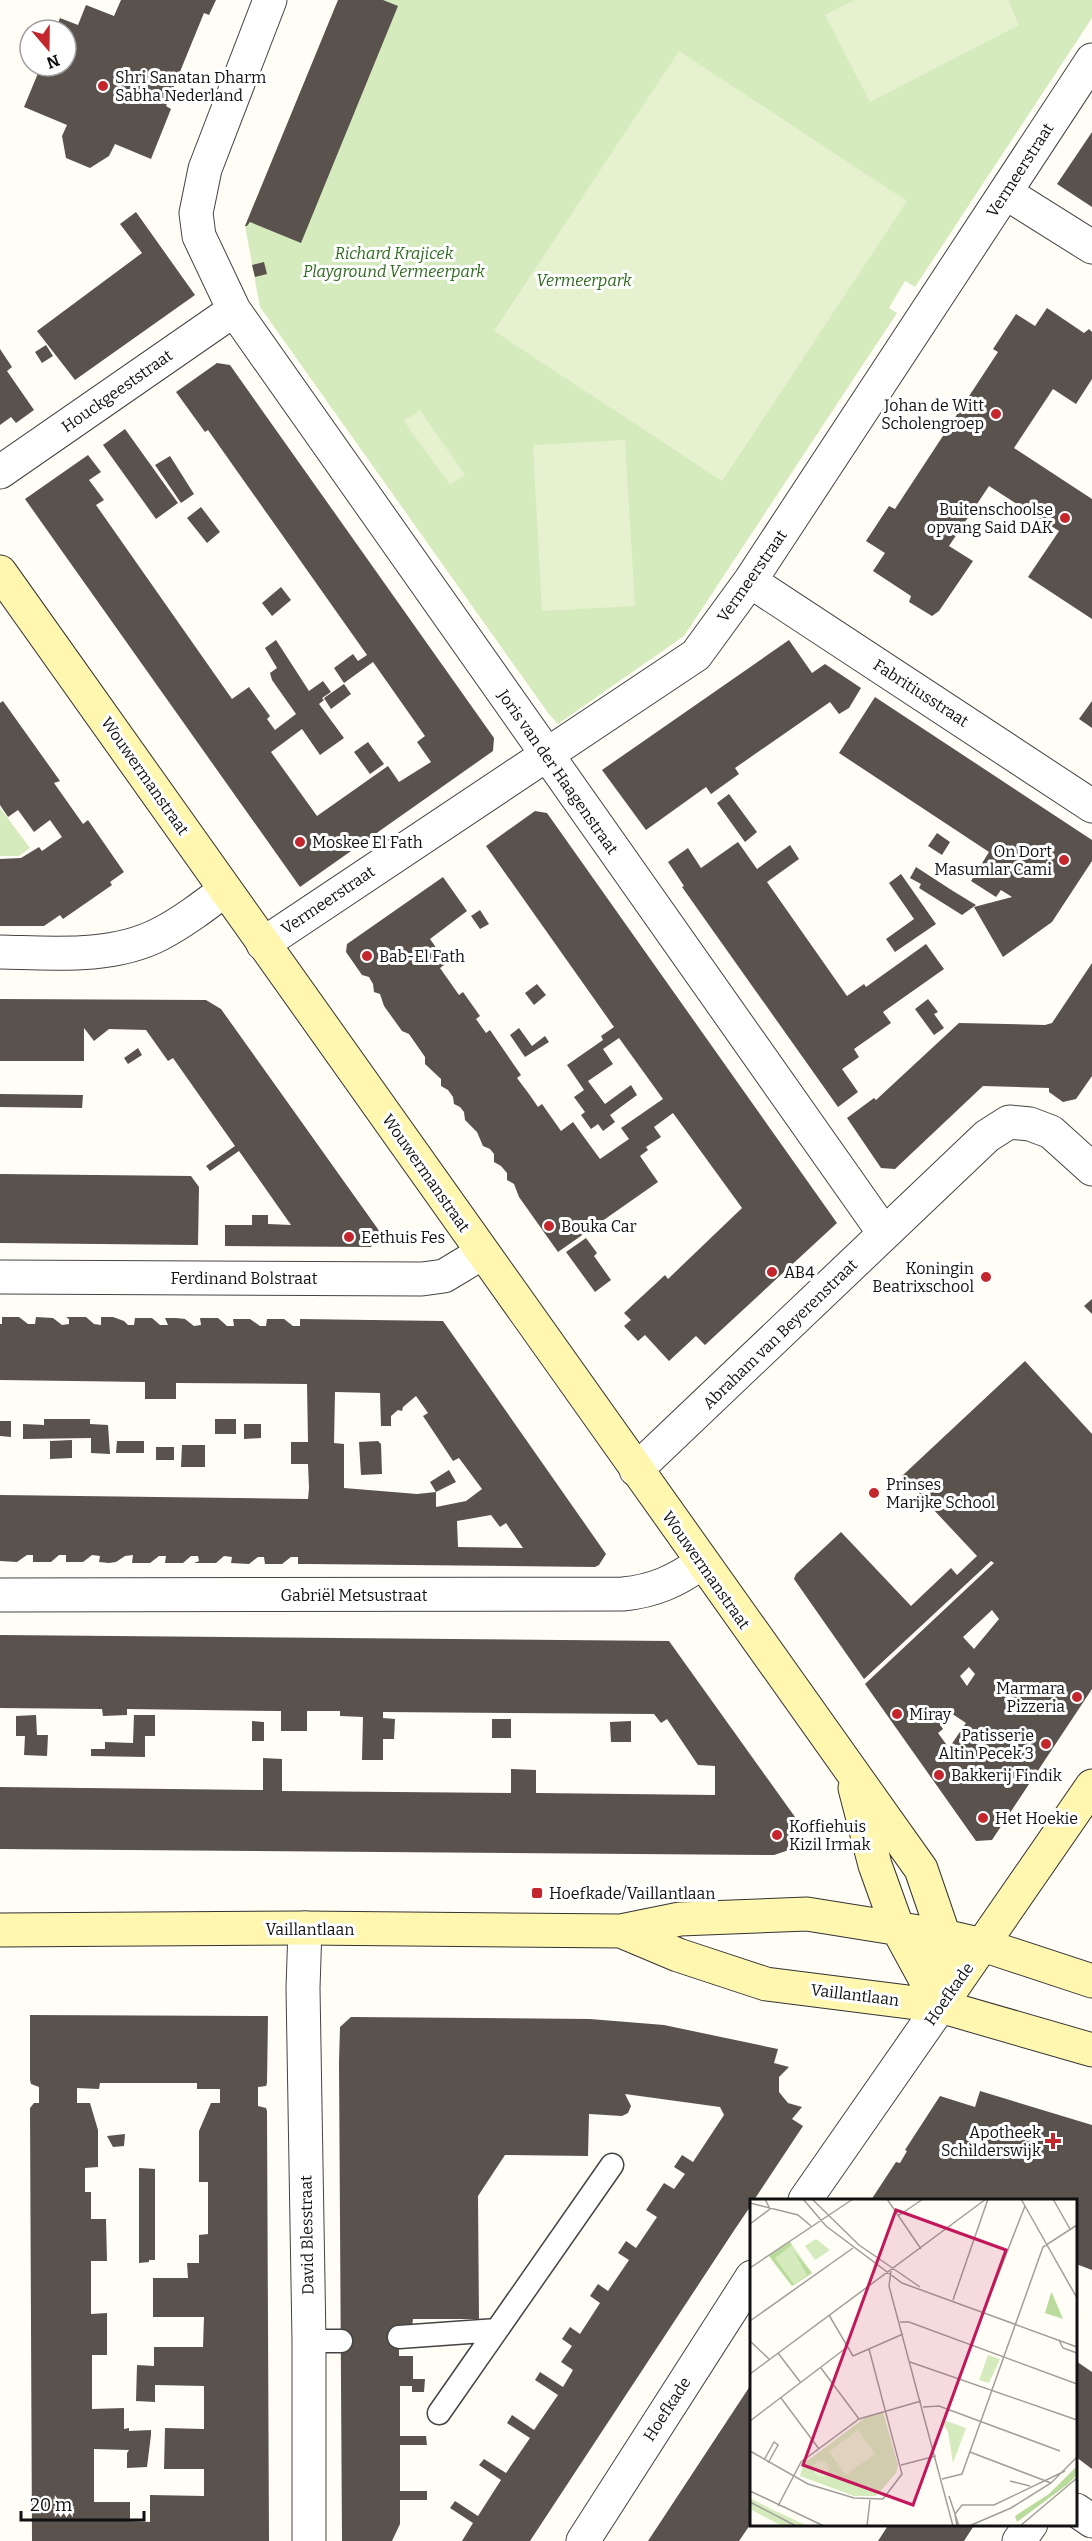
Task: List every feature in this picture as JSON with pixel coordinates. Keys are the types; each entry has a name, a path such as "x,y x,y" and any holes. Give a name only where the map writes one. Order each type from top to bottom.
{"street":[{"name":"Joris van der Haagenstraat","path":"270,0 205,169 196,213 199,236 234,310 884,1233"},
{"name":"Vermeerstraat","path":"263,944 696,655 750,581 1092,60"},
{"path":"1006,193 1092,247"},
{"name":"Houckgeeststraat","path":"0,472 234,310"},
{"name":"Wouwermanstraat","path":"0,572 701,1563 921,1869 944,1936 940,2006"},
{"name":"Fabritiusstraat","path":"750,581 1092,806"},
{"path":"0,952 82,953 123,947 158,935 185,920 225,890"},
{"name":"Abraham van Beyerenstraat","path":"636,1470 987,1136 1009,1122 1030,1124 1051,1132 1090,1163"},
{"name":"Ferdinand Bolstraat","path":"0,1277 422,1279 444,1276 482,1253"},
{"name":"Gabriël Metsustraat","path":"0,1595 623,1594 644,1592 662,1586 679,1579 701,1563"},
{"name":"Wouwermanstraat","path":"851,1774 875,1865 898,1929 940,2006"},
{"name":"Hoefkade","path":"806,2199 1092,1786"},
{"name":"Vaillantlaan","path":"0,1930 621,1931 680,1919 807,1914 944,1936 983,1945 1092,1981"},
{"name":"David Blesstraat","path":"304,1929 309,2541"},
{"name":"Vaillantlaan","path":"621,1931 678,1955 766,1984 940,2006 1092,2050"},
{"name":"Hoefkade","path":"583,2541 750,2280"},
{"path":"1077,2511 1092,2522"},
{"path":"1019,2541 1030,2526"}],"lane":[{"path":"439,2413 612,2165"},
{"path":"399,2337 497,2330"},
{"path":"309,2341 341,2341"}],"green space":[{"name":"Vermeerpark","path":"338,0 1092,0 1092,18 915,287 905,281 889,308 897,313 684,636 558,724 260,307 245,226"},
{"path":"854,0 1008,0 1019,25 870,102 825,15"},
{"path":"679,51 907,201 722,481 494,331"},
{"path":"420,410 465,475 450,485 404,421"},
{"path":"625,440 635,606 542,611 533,445"},
{"path":"0,808 30,848 19,856 0,856"}],"building":[{"name":"Shri Sanatan Dharm Sabha Nederland","path":"121,0 216,0 209,15 204,13 166,106 171,109 151,159 115,144 109,156 90,168 66,158 62,136 67,125 24,107 36,78 78,78 78,25 86,5 114,16"},
{"path":"338,0 383,0 398,6 301,243 250,222 245,226"},
{"path":"1092,132 1092,207 1057,184"},
{"path":"136,212 195,295 75,380 37,331 142,253 120,224"},
{"path":"264,262 267,274 255,277 252,265"},
{"path":"1047,308 1084,333 1089,329 1092,332 1092,379 1076,404 1053,389 1014,448 1092,499 1092,619 1028,577 1059,531 989,486 949,546 973,561 939,611 932,616 909,602 911,596 873,571 885,553 866,541 889,506 895,509 998,352 993,349 1016,314 1035,326"},
{"path":"46,345 53,356 42,363 35,352"},
{"path":"0,349 12,367 7,371 34,410 16,423 11,417 0,425"},
{"path":"217,363 230,365 494,738 493,751 300,887 25,499 88,455 101,472 89,480 104,500 96,505 232,699 249,687 270,716 267,719 275,730 296,714 272,680 270,673 277,668 265,648 276,640 309,691 323,681 331,692 322,698 324,700 319,704 344,738 320,755 302,729 271,752 317,816 388,766 399,782 431,762 417,742 425,736 373,662 344,683 334,668 353,654 358,661 367,655 208,430 205,432 176,392"},
{"path":"125,429 178,503 156,519 103,445"},
{"path":"170,456 194,494 181,503 155,465"},
{"path":"201,507 220,532 207,543 187,518"},
{"path":"281,587 291,600 272,616 262,603"},
{"path":"789,640 812,673 825,664 861,688 849,708 839,714 830,702 735,768 739,774 711,794 706,787 646,830 602,770"},
{"path":"344,684 351,694 331,709 324,698"},
{"path":"875,697 1092,840 1092,861 1052,922 1003,957 974,907 1012,897 1001,890 996,897 971,881 989,852 839,753"},
{"path":"3,701 60,781 54,783 83,824 88,820 124,872 110,882 112,885 63,919 60,915 44,926 0,926 0,859 21,858 39,847 42,851 62,837 50,820 34,832 18,810 8,817 0,805 0,703"},
{"path":"1092,701 1092,728 1079,719"},
{"path":"368,742 384,764 370,774 354,752"},
{"path":"729,794 757,832 745,842 717,803"},
{"path":"535,811 547,813 837,1223 705,1345 696,1336 669,1361 645,1335 638,1341 624,1326 631,1320 624,1313 665,1275 668,1279 742,1208 673,1113 654,1127 661,1137 646,1147 648,1150 640,1156 658,1182 558,1252 519,1197 514,1184 507,1180 507,1173 494,1162 494,1154 483,1146 477,1132 465,1120 464,1112 454,1104 453,1097 448,1090 441,1086 441,1079 425,1064 425,1057 409,1034 402,1031 384,1006 380,994 374,992 369,977 362,975 346,952 347,944 443,877 467,911 430,939 447,963 440,968 459,995 463,992 480,1016 476,1019 486,1033 490,1030 521,1075 517,1078 538,1107 542,1104 561,1131 573,1122 600,1159 629,1139 621,1128 663,1099 619,1038 603,1049 613,1064 588,1081 605,1104 631,1085 637,1095 610,1115 615,1122 603,1131 598,1124 591,1129 581,1115 585,1112 574,1097 584,1090 567,1065 603,1040 601,1036 614,1027 486,846"},
{"path":"937,833 950,842 942,855 928,846"},
{"path":"738,842 757,869 790,845 799,859 767,882 847,996 864,984 866,987 926,944 944,969 883,1012 891,1023 854,1049 859,1057 842,1069 858,1092 838,1107 682,887 684,886 668,862 688,848 701,868"},
{"path":"916,867 976,905 962,915 919,888 921,884 910,878"},
{"path":"901,874 936,924 895,952 886,939 914,919 889,883"},
{"path":"480,910 489,924 480,929 471,916"},
{"path":"1092,963 1092,1076 1076,1099 1063,1102 1049,1092 1049,1088 983,1086 895,1169 881,1168 847,1118 874,1098 876,1100 959,1023 1045,1025 1052,1023"},
{"path":"537,984 546,995 534,1005 525,993"},
{"path":"0,999 206,1000 221,1009 380,1232 371,1247 225,1246 225,1225 252,1225 252,1215 268,1215 268,1224 291,1225 239,1151 210,1171 206,1166 235,1146 173,1058 168,1061 146,1030 109,1029 94,1041 84,1028 84,1061 0,1061"},
{"path":"928,999 938,1012 934,1014 944,1028 934,1035 915,1009"},
{"path":"519,1028 532,1046 545,1036 549,1042 525,1057 510,1035"},
{"path":"138,1048 142,1055 128,1064 124,1058"},
{"path":"0,1094 83,1095 82,1108 0,1107"},
{"path":"0,1174 191,1176 199,1187 198,1245 0,1243"},
{"path":"586,1238 597,1253 594,1256 611,1280 595,1292 566,1252"},
{"path":"1092,1299 1092,1314 1084,1306"},
{"path":"2,1317 19,1317 28,1324 35,1324 36,1317 53,1318 62,1325 69,1324 69,1319 66,1317 86,1317 94,1324 101,1325 101,1317 113,1317 128,1325 134,1325 135,1318 152,1318 160,1325 168,1325 165,1318 176,1318 185,1319 194,1326 201,1325 200,1318 218,1318 227,1326 234,1326 233,1319 250,1319 260,1326 266,1326 267,1319 284,1319 293,1326 300,1326 300,1319 443,1321 606,1554 595,1567 298,1564 298,1557 291,1557 282,1564 265,1564 264,1557 258,1557 249,1564 231,1563 232,1557 224,1556 216,1563 194,1563 199,1561 198,1556 191,1556 183,1563 165,1563 166,1556 159,1556 150,1563 132,1563 133,1555 109,1563 99,1562 100,1556 92,1555 83,1562 66,1562 66,1555 59,1555 51,1562 33,1562 33,1555 27,1555 17,1562 0,1561 0,1495 308,1499 309,1488 308,1464 291,1464 291,1442 308,1442 307,1384 176,1383 176,1399 145,1399 145,1382 0,1380 0,1324 2,1324","holes":["335,1392 380,1393 381,1426 391,1426 391,1416 398,1410 402,1411 403,1407 416,1396 428,1413 423,1416 453,1461 459,1458 482,1489 466,1501 436,1507 436,1492 417,1494 344,1488 344,1444 334,1443","491,1515 500,1527 506,1523 523,1548 458,1547 457,1521"]},
{"path":"1025,1361 1092,1434 1092,1689 992,1840 976,1841 865,1684 994,1563 991,1561 864,1679 794,1579 796,1574 841,1532 911,1606 951,1568 957,1575 977,1556 902,1476","holes":["992,1610 999,1619 974,1649 963,1637","969,1667 975,1674 967,1686 960,1676","951,1713 966,1723 949,1748 938,1733 943,1729 938,1721"]},
{"path":"44,1419 90,1419 90,1424 108,1425 110,1454 91,1453 91,1438 23,1439 23,1424 44,1425"},
{"path":"215,1419 236,1419 236,1434 215,1434"},
{"path":"0,1421 11,1421 11,1437 0,1436"},
{"path":"244,1424 261,1424 261,1438 244,1439"},
{"path":"72,1440 72,1458 50,1459 50,1441"},
{"path":"117,1441 144,1441 144,1453 116,1453"},
{"path":"378,1441 381,1444 382,1474 361,1475 359,1442"},
{"path":"182,1445 205,1445 205,1467 181,1467"},
{"path":"156,1447 174,1447 174,1460 156,1460"},
{"path":"449,1470 456,1482 436,1492 430,1482"},
{"path":"0,1635 669,1641 795,1817 798,1837 789,1850 774,1855 0,1849 0,1787 263,1790 263,1758 282,1759 282,1791 511,1793 511,1769 536,1770 536,1793 715,1795 715,1766 698,1765 667,1719 661,1723 654,1714 383,1712 383,1718 395,1719 394,1739 383,1739 383,1760 362,1760 363,1717 340,1716 340,1711 307,1711 307,1731 281,1731 281,1711 127,1709 127,1715 103,1716 102,1709 0,1708"},
{"path":"36,1715 37,1735 48,1735 47,1756 24,1755 25,1736 16,1736 16,1716"},
{"path":"134,1715 155,1715 155,1736 145,1736 145,1757 91,1756 91,1749 105,1749 105,1742 133,1743"},
{"path":"492,1719 511,1719 511,1738 492,1738"},
{"path":"252,1721 264,1722 264,1741 252,1741"},
{"path":"631,1721 631,1742 611,1742 610,1722"},
{"path":"30,2015 268,2016 267,2083 266,2086 258,2087 258,2106 266,2108 267,2111 269,2541 32,2541 30,2108 34,2103 39,2103 39,2087 31,2084","holes":["100,2083 197,2083 197,2089 220,2089 220,2103 211,2103 199,2131 199,2182 208,2182 208,2234 199,2235 199,2263 187,2263 188,2278 153,2278 153,2317 204,2317 203,2347 154,2347 154,2366 137,2365 136,2401 155,2402 155,2385 204,2386 204,2429 165,2428 164,2469 204,2469 204,2496 150,2495 150,2522 130,2521 130,2502 94,2502 94,2449 129,2450 127,2468 147,2467 151,2430 129,2431 129,2428 124,2429 124,2408 92,2409 92,2355 107,2355 107,2313 91,2314 91,2261 107,2261 106,2219 91,2219 91,2192 85,2192 85,2168 98,2167 98,2130 90,2103 77,2103 77,2088 99,2089"]},
{"path":"351,2017 590,2019 664,2025 778,2049 774,2063 789,2067 779,2077 779,2092 788,2103 802,2107 792,2119 803,2126 755,2199 750,2199 750,2207 530,2541 462,2541 473,2523 450,2508 455,2501 478,2516 501,2480 479,2465 484,2459 506,2473 530,2438 507,2423 512,2415 534,2430 558,2395 535,2380 540,2372 563,2387 573,2370 561,2362 572,2346 562,2339 570,2327 580,2334 600,2303 590,2296 598,2284 608,2291 629,2260 618,2253 626,2241 636,2248 657,2217 646,2210 664,2183 674,2189 685,2174 674,2167 682,2155 693,2162 724,2115 720,2107 625,2094 631,2106 628,2113 622,2116 589,2114 588,2156 505,2155 478,2196 479,2319 413,2319 412,2327 399,2337 399,2356 413,2356 413,2379 425,2379 424,2392 412,2392 412,2386 400,2386 400,2436 426,2436 427,2445 400,2445 400,2491 427,2491 427,2500 400,2500 400,2524 392,2541 342,2541 340,2027"},
{"path":"980,2091 1092,2125 1092,2270 1077,2264 1077,2199 872,2199 896,2162 900,2163 907,2151 905,2150 940,2096 975,2107"},
{"path":"125,2134 124,2146 113,2147 107,2136"},
{"path":"139,2168 155,2169 155,2260 139,2263"},
{"path":"1077,2362 1092,2372 1092,2469 1077,2458"},
{"path":"750,2386 750,2525 739,2541 648,2541"},
{"path":"888,2526 974,2526 964,2541 878,2541"}],"place":[{"name":"Shri Sanatan Dharm Sabha Nederland","path":"103,86"},
{"name":"Johan de Witt Scholengroep","path":"996,414"},
{"name":"Buitenschoolse opvang Said DAK","path":"1065,518"},
{"name":"Moskee El Fath","path":"300,842"},
{"name":"On Dort Masumlar Cami","path":"1064,860"},
{"name":"Bab-El Fath","path":"367,956"},
{"name":"Bouka Car","path":"549,1226"},
{"name":"Eethuis Fes","path":"349,1237"},
{"name":"AB4","path":"772,1272"},
{"name":"Koningin Beatrixschool","path":"986,1277"},
{"name":"Prinses Marijke School","path":"874,1493"},
{"name":"Marmara Pizzeria","path":"1077,1697"},
{"name":"Miray","path":"897,1714"},
{"name":"Patisserie Altin Pecek 3","path":"1046,1744"},
{"name":"Bakkerij Findik","path":"939,1775"},
{"name":"Het Hoekie","path":"983,1818"},
{"name":"Koffiehuis Kizil Irmak","path":"777,1835"},
{"name":"Hoefkade/Vaillantlaan","path":"537,1893"},
{"name":"Apotheek Schilderswijk","path":"1053,2141"}],"park label":[{"name":"Richard Krajicek Playground Vermeerpark","path":"394,262"}]}
